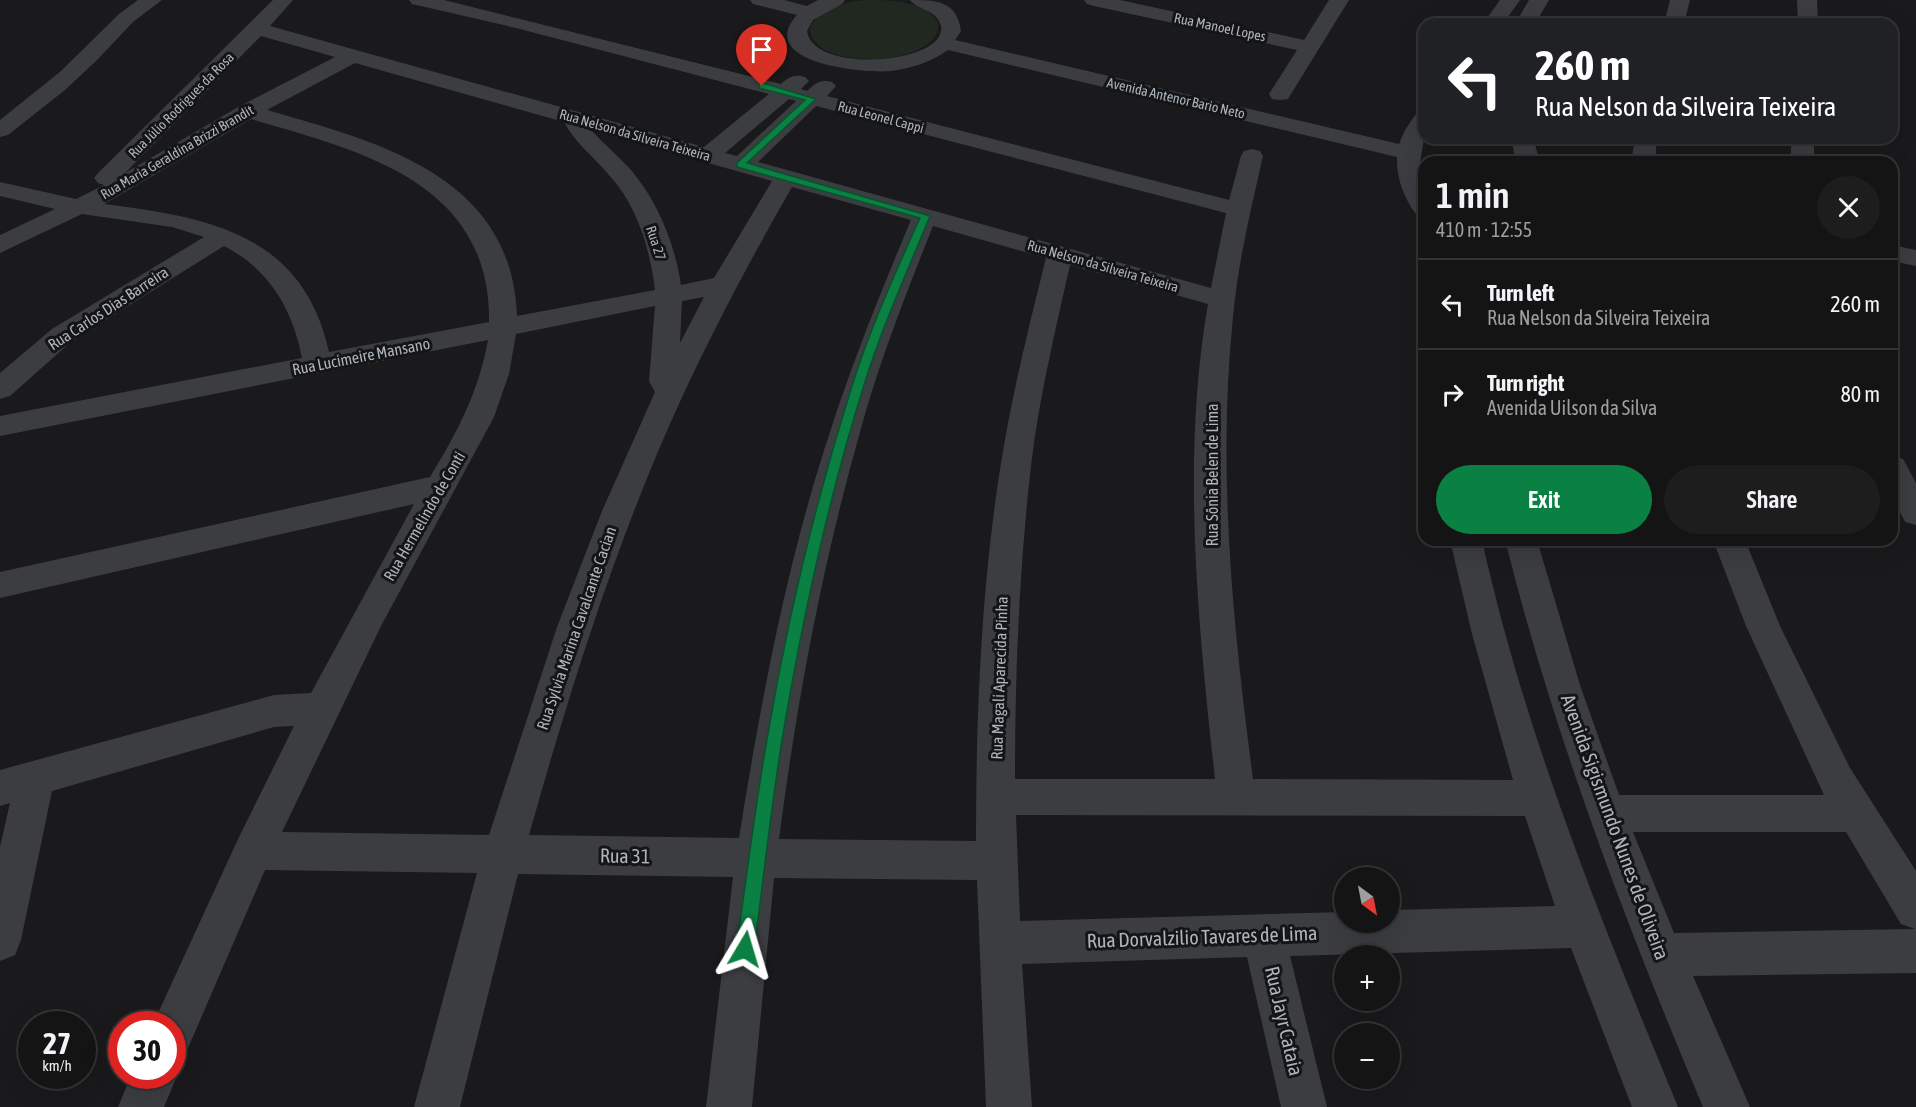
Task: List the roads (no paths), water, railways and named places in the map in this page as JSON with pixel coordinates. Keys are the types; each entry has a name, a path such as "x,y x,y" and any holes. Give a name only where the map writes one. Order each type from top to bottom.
{"street":[{"path":"0,130 68,77 127,15 152,0"},
{"name":"Rua Júlio Rodrigues da Rosa","path":"77,206 92,188 112,174 257,30 283,0"},
{"name":"Rua Leonel Cappi","path":"419,0 519,23 1237,209"},
{"path":"760,0 809,12"},
{"path":"835,0 809,12 799,24 797,37 806,49 824,58 849,64 878,66 906,62 928,54 949,37 951,25 945,14 928,1"},
{"name":"Rua Manoel Lopes","path":"1095,0 1310,46"},
{"path":"1280,94 1339,0"},
{"path":"1497,18 1510,0"},
{"path":"1528,18 1539,0"},
{"path":"1676,18 1680,0"},
{"path":"1807,0 1808,18"},
{"name":"Rua Nelson da Silveira Teixeira","path":"257,30 1220,299"},
{"name":"Avenida Antenor Bario Neto","path":"944,43 1407,153"},
{"name":"Rua Maria Geraldina Brizzi Brandit","path":"0,245 103,195 248,111 353,56"},
{"path":"708,155 824,58"},
{"path":"741,165 849,64"},
{"name":"Rua Hermelindo de Conti","path":"181,1011 253,851 321,708 391,573 461,453 489,393 497,365 503,328 502,291 490,250 469,215 439,186 381,153 248,111"},
{"name":"Rua 27","path":"573,118 579,131 611,161 631,188 647,217 663,260 669,310 663,381 669,391"},
{"path":"1418,126 1407,153 1409,178 1418,196"},
{"path":"611,161 632,150 658,141"},
{"name":"Rua Sônia Belen de Lima","path":"1236,796 1220,661 1210,500 1213,370 1220,299 1237,209 1252,156"},
{"name":"Rua Sylvia Marina Cavalcante Cacian","path":"437,1107 503,854 545,715 583,602 620,505 669,391 722,285 786,177"},
{"path":"0,189 77,206 194,225 255,255 286,284 307,321 314,342 316,364"},
{"path":"729,1107 756,858 775,735 795,629 816,536 858,385 888,304 925,216"},
{"path":"1898,236 1916,239"},
{"name":"Rua Carlos Dias Barreira","path":"0,388 39,353 70,330 222,237"},
{"name":"Rua Magali Aparecida Pinha","path":"1009,1107 996,861 1000,622 1009,516 1029,374 1060,254"},
{"path":"1898,254 1916,258"},
{"name":"Rua Lucimeire Mansano","path":"0,426 722,285"},
{"path":"1898,478 1916,513"},
{"path":"0,585 441,486"},
{"path":"1468,546 1493,648 1538,798 1584,926 1655,1107"},
{"name":"Avenida Sigismundo Nunes de Oliveira","path":"1523,546 1553,656 1607,813 1662,955 1727,1107"},
{"path":"1731,546 1768,636 1836,780 1857,814 1910,888"},
{"path":"0,940 18,783 274,711 321,708"},
{"path":"996,797 1538,798"},
{"path":"1607,813 1857,814"},
{"name":"Rua 31","path":"253,851 996,861"},
{"name":"Rua Dorvalzilio Tavares de Lima","path":"999,943 1584,926"},
{"name":"Rua Jayr Cataia","path":"1264,936 1304,1107"},
{"path":"1662,955 1916,951"},
{"path":"141,1107 149,1089"}]}
